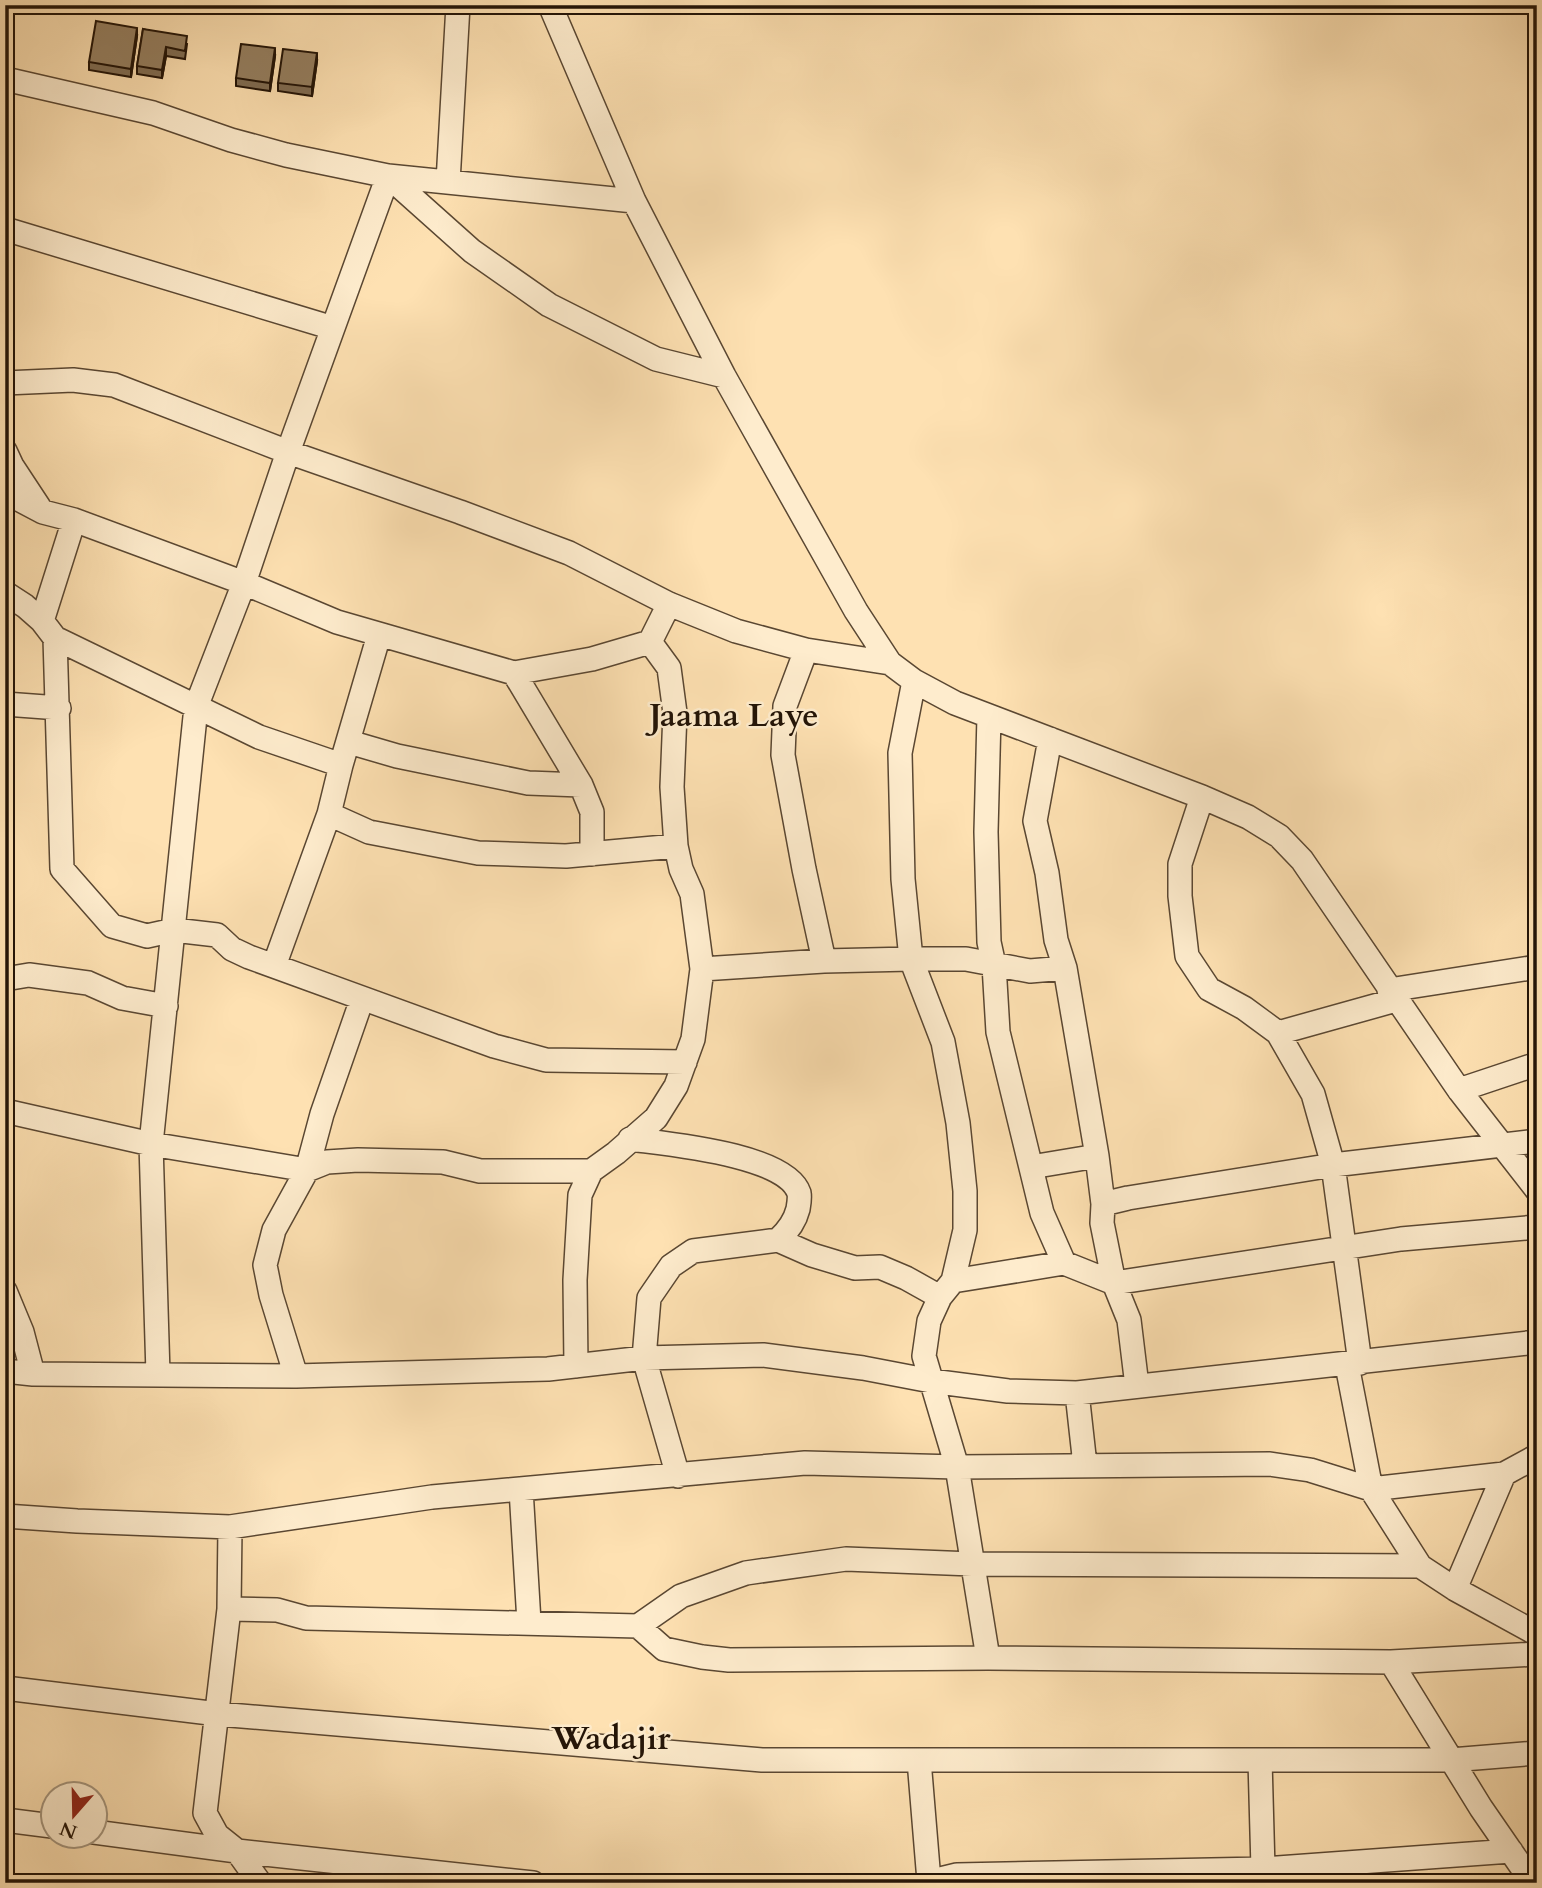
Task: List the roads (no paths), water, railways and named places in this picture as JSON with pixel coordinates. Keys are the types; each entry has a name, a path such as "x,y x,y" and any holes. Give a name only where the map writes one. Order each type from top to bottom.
{"street":[{"path":"448,182 458,5"},
{"path":"550,5 634,201 724,376 856,611 890,663 914,681 954,703 1202,797 1248,817 1279,836 1302,860 1459,1090 1537,1190"},
{"path":"5,79 153,113 231,140 286,155 388,176 634,201"},
{"path":"158,1374 150,1144 196,707 244,583 288,452 388,176"},
{"path":"388,176 472,251 549,305 656,359 724,376"},
{"path":"5,229 333,328"},
{"path":"6,388 73,380 114,385 288,452 569,553 669,604 736,631 806,650 890,663"},
{"path":"5,451 43,512"},
{"path":"5,492 43,512 74,520 244,583 337,622 514,673 592,659 650,642 669,604"},
{"path":"74,520 48,630 59,708 62,869 112,926 147,936 174,930 217,935 232,949 274,966 494,1046 546,1060 684,1062"},
{"path":"5,593 26,606 48,630 196,707 259,737 341,765"},
{"path":"274,966 329,814 379,635"},
{"path":"576,1366 575,1280 580,1195 591,1171 656,1118 676,1086 693,1040 702,969 692,894 681,869 676,846 672,787 675,713 669,668 650,642"},
{"path":"806,650 785,706 783,755 824,961"},
{"path":"514,673 581,785 592,812 592,854"},
{"path":"914,681 900,752 903,879 911,959 943,1041 958,1123 965,1191 965,1230 946,1289 929,1321 924,1356 957,1467 988,1658"},
{"path":"5,704 59,708"},
{"path":"989,716 986,832 989,942 994,965 998,1031 1042,1213 1064,1263"},
{"path":"1050,739 1035,821 1047,873 1056,940 1065,968 1097,1156 1103,1204 1102,1223 1114,1283 1129,1320 1138,1386"},
{"path":"349,742 397,756 528,783 581,785"},
{"path":"1202,797 1180,864 1180,896 1187,956 1209,989 1244,1008 1278,1034 1313,1094 1333,1165 1344,1248 1354,1364 1371,1489 1420,1566 1455,1590 1537,1634"},
{"path":"329,814 369,832 478,853 566,856 676,846"},
{"path":"702,969 824,961 911,959 966,959 1030,971 1065,968"},
{"path":"1278,1034 1393,995 1537,967"},
{"path":"5,979 29,975 88,983 122,998 166,1006"},
{"path":"296,1376 271,1295 265,1265 274,1230 307,1170 322,1114 362,999"},
{"path":"1459,1090 1537,1064"},
{"path":"5,1111 150,1144 307,1170 327,1162 358,1160 443,1161 480,1171 591,1171"},
{"path":"630,1139 743,1156 780,1174 794,1185 800,1196 797,1213 788,1231 778,1240"},
{"path":"1103,1204 1333,1165 1537,1141"},
{"path":"1031,1167 1097,1156"},
{"path":"678,1476 643,1358 649,1298 671,1266 693,1251 778,1240 812,1255 855,1268 880,1267 906,1278 946,1289 1064,1263 1114,1283 1401,1239 1537,1227"},
{"path":"5,1291 22,1332 33,1374"},
{"path":"5,1371 33,1374 296,1376 548,1369 643,1358 763,1355 1008,1391 1077,1393 1537,1342"},
{"path":"1077,1393 1085,1465"},
{"path":"5,1516 230,1527 432,1497 804,1463 957,1467 1270,1464 1310,1469 1371,1489 1504,1474 1537,1456"},
{"path":"1455,1590 1504,1474"},
{"path":"521,1489 529,1622"},
{"path":"230,1527 229,1609 205,1814 217,1835 237,1852 260,1883"},
{"path":"229,1609 277,1611 306,1618 638,1626 681,1596 746,1573 846,1559 972,1564 1420,1566"},
{"path":"638,1626 664,1649 729,1660 988,1658 1391,1662 1537,1654"},
{"path":"1391,1662 1451,1760 1530,1879 1530,1883"},
{"path":"5,1688 218,1714 762,1760 1451,1760 1537,1753"},
{"path":"919,1760 926,1882 957,1875 1262,1870 1511,1851"},
{"path":"1260,1760 1262,1870"},
{"path":"5,1820 38,1824"},
{"path":"108,1834 237,1852 533,1883"}],"district":[{"name":"Jaama Laye","path":"734,714"},
{"name":"Wadajir","path":"611,1737"}]}
